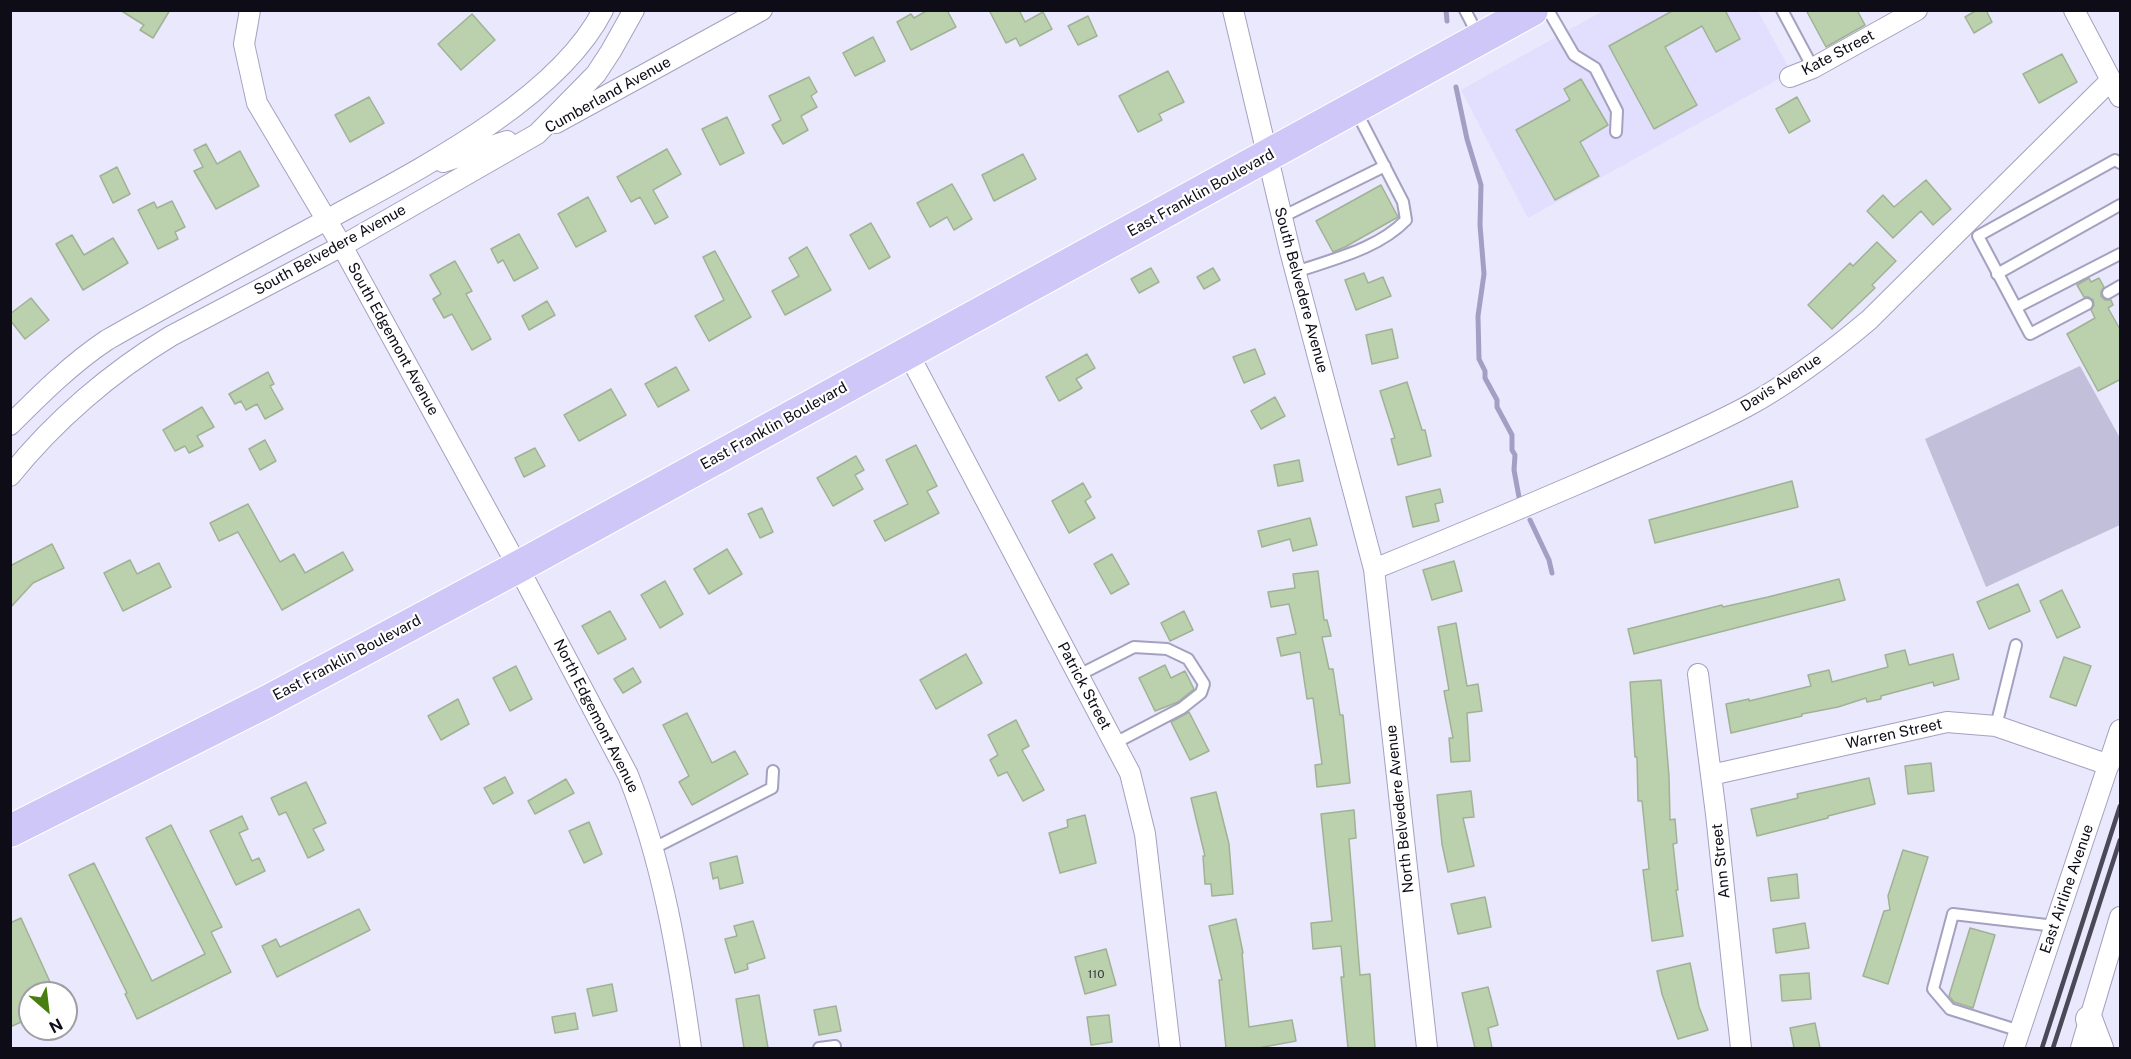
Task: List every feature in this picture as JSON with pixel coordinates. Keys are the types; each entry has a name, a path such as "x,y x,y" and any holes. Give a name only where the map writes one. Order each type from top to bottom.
{"main road":[{"name":"East Franklin Boulevard","path":"10,831 272,698 518,567 1532,10"}],"street":[{"name":"South Edgemont Avenue","path":"250,10 244,44 257,103 327,219 518,567"},
{"name":"South Belvedere Avenue","path":"10,425 63,374 107,340 413,173 508,112 565,63 583,41 603,10"},
{"name":"South Belvedere Avenue","path":"10,476 41,441 81,403 124,366 147,350 342,246 537,134 596,74 634,10"},
{"name":"Cumberland Avenue","path":"413,173 519,137 537,134 762,10"},
{"name":"South Belvedere Avenue","path":"1233,10 1282,217 1374,569"},
{"name":"Kate Street","path":"1790,77 1812,68 1917,10"},
{"path":"2074,10 2116,88"},
{"name":"Davis Avenue","path":"1374,569 1474,529 1687,436 1748,406 1804,370 1869,320 2116,88"},
{"name":"Patrick Street","path":"908,353 1130,773 1145,834 1170,1048"},
{"name":"North Edgemont Avenue","path":"518,567 611,740 642,811 654,848 671,923 691,1048"},
{"name":"North Belvedere Avenue","path":"1374,569 1427,1048"},
{"name":"Ann Street","path":"1698,674 1741,1048"},
{"name":"Warren Street","path":"1711,775 1947,722 1996,726 2109,765"},
{"name":"East Airline Avenue","path":"2017,1040 2121,730"},
{"path":"2081,1048 2121,917"},
{"path":"2089,1019 2100,1048"}],"lane":[{"path":"1465,10 1480,39"},
{"path":"1548,10 1574,56 1594,68 1617,111 1616,132"},
{"path":"1782,10 1812,68"},
{"path":"1296,272 1365,248 1398,229 1406,220 1403,202 1354,108"},
{"path":"2087,304 2030,334 1978,236 2115,160 2121,163"},
{"path":"1282,217 1385,166"},
{"path":"1998,274 2121,205"},
{"path":"2017,307 2121,254"},
{"path":"2108,293 2121,286"},
{"path":"1996,726 2016,645"},
{"path":"1079,675 1134,647 1167,649 1188,659 1204,684 1201,693 1182,708 1115,743"},
{"path":"654,848 772,788 773,771"},
{"path":"2017,1040 1950,1009 1933,989 1953,914 2055,926"},
{"path":"819,1048 835,1046"}],"shaded area":[{"path":"1603,11 1758,11 1791,72 1528,218 1461,90"},
{"path":"2080,366 2120,438 2120,525 1986,587 1925,439"}],"building":[{"path":"120,10 170,10 153,38 140,30 144,25"},
{"path":"928,10 947,10 956,27 911,50 897,22 911,14 914,18"},
{"path":"989,10 1019,10 1025,22 1043,12 1052,29 1020,46 1016,38 1006,43"},
{"path":"1674,10 1725,10 1740,39 1716,52 1702,26 1665,47 1697,105 1654,129 1609,46"},
{"path":"1806,10 1857,10 1865,25 1826,47"},
{"path":"1977,10 1986,10 1992,22 1974,33 1965,17"},
{"path":"472,14 495,40 461,70 438,44"},
{"path":"1088,16 1097,36 1078,45 1068,26"},
{"path":"873,37 885,61 855,76 843,53"},
{"path":"2062,54 2077,82 2039,103 2023,74"},
{"path":"1168,71 1184,102 1159,114 1162,120 1138,132 1119,96"},
{"path":"809,77 817,92 811,96 817,107 801,116 808,130 783,144 772,125 781,120 769,96"},
{"path":"1581,79 1608,125 1580,142 1599,176 1555,200 1516,130 1570,100 1564,89"},
{"path":"369,97 384,123 350,142 335,115"},
{"path":"1797,97 1810,121 1789,133 1776,109"},
{"path":"727,117 744,153 720,165 702,129"},
{"path":"206,144 217,164 240,151 259,186 216,209 194,171 203,167 194,150"},
{"path":"667,149 681,174 653,190 668,217 655,224 640,197 631,202 617,177"},
{"path":"1023,154 1036,179 994,201 982,175"},
{"path":"117,167 130,194 113,203 100,176"},
{"path":"1926,180 1951,209 1933,225 1921,211 1893,238 1867,211 1883,195 1894,207"},
{"path":"952,184 972,219 954,230 947,217 930,227 917,203"},
{"path":"1381,185 1398,217 1333,252 1316,221"},
{"path":"588,197 606,231 576,247 558,214"},
{"path":"172,201 185,227 175,232 178,239 158,249 138,210 154,202 157,208"},
{"path":"871,223 890,257 869,269 850,235"},
{"path":"519,234 538,268 514,281 503,260 498,263 491,249"},
{"path":"72,235 84,255 113,238 128,263 83,290 56,244"},
{"path":"1877,242 1896,261 1872,285 1875,288 1832,329 1808,305 1850,263 1853,266"},
{"path":"807,247 831,290 785,315 772,291 799,276 789,258"},
{"path":"715,251 751,317 709,341 695,316 724,300 703,257"},
{"path":"455,261 472,291 466,294 491,339 472,350 452,314 444,318 433,299 441,294 430,275"},
{"path":"1151,268 1159,282 1139,293 1131,279"},
{"path":"1213,268 1220,280 1204,289 1197,277"},
{"path":"1364,273 1368,283 1383,277 1391,296 1356,310 1345,280"},
{"path":"2089,278 2091,282 2099,278 2104,287 2101,296 2105,300 2111,300 2113,305 2108,308 2121,331 2121,379 2098,391 2067,334 2095,318 2091,310 2094,305 2093,300 2084,297 2077,285"},
{"path":"31,298 49,320 25,339 10,320 10,314"},
{"path":"547,301 555,315 529,330 522,316"},
{"path":"1392,329 1398,358 1372,364 1366,335"},
{"path":"1255,349 1265,374 1244,383 1233,357"},
{"path":"1087,354 1095,368 1076,379 1082,388 1059,401 1046,377"},
{"path":"676,367 689,390 658,407 645,384"},
{"path":"268,372 274,384 270,386 283,409 265,419 257,404 246,410 241,401 235,404 229,394"},
{"path":"1407,382 1422,430 1425,430 1431,456 1398,465 1391,439 1395,438 1380,391"},
{"path":"611,389 626,415 579,441 564,415"},
{"path":"1275,397 1285,416 1261,429 1251,411"},
{"path":"202,407 214,427 197,436 203,446 189,453 185,446 175,451 163,430"},
{"path":"265,440 276,461 260,470 249,449"},
{"path":"916,445 937,486 927,491 939,513 885,541 874,521 908,504 886,460"},
{"path":"535,448 545,466 524,477 515,458"},
{"path":"856,456 864,470 855,475 863,489 833,506 817,478"},
{"path":"1299,460 1303,481 1278,486 1274,465"},
{"path":"1792,481 1798,507 1655,543 1649,520"},
{"path":"1083,483 1091,497 1085,501 1095,518 1069,533 1052,501"},
{"path":"1440,489 1443,502 1435,504 1439,521 1413,527 1406,497"},
{"path":"248,504 280,562 294,554 305,573 343,552 353,570 282,610 238,532 219,541 210,523"},
{"path":"762,508 773,532 760,538 748,514"},
{"path":"1310,518 1317,545 1293,551 1290,539 1262,547 1258,531"},
{"path":"52,544 64,568 33,583 10,608 10,566"},
{"path":"727,549 742,574 709,594 694,569"},
{"path":"1112,554 1129,584 1111,594 1094,564"},
{"path":"130,560 137,574 159,563 171,587 123,611 104,573"},
{"path":"1454,561 1462,591 1432,600 1423,570"},
{"path":"1318,571 1324,620 1327,620 1331,636 1322,637 1329,669 1333,669 1340,715 1343,715 1350,783 1317,787 1315,765 1322,764 1313,698 1307,699 1300,652 1281,656 1277,638 1296,634 1289,604 1271,607 1268,592 1295,588 1293,574"},
{"path":"1839,579 1845,600 1634,654 1628,629"},
{"path":"665,581 683,614 660,628 641,595"},
{"path":"2018,584 2030,611 1989,629 1977,602"},
{"path":"2062,590 2080,627 2057,638 2040,601"},
{"path":"610,611 626,639 598,654 582,626"},
{"path":"1184,611 1193,630 1170,641 1161,623"},
{"path":"1456,623 1467,686 1478,684 1482,711 1467,713 1470,761 1451,762 1449,738 1453,738 1444,691 1449,690 1438,627"},
{"path":"1905,650 1909,665 1953,654 1959,679 1934,686 1933,682 1881,696 1881,699 1867,702 1866,698 1731,733 1726,704 1749,699 1749,701 1811,686 1808,675 1829,670 1832,682 1888,667 1885,655"},
{"path":"966,654 982,683 936,709 920,680"},
{"path":"2064,657 2091,666 2076,706 2050,697"},
{"path":"1165,665 1171,678 1185,671 1194,689 1178,702 1155,711 1139,678"},
{"path":"516,666 532,699 510,711 493,678"},
{"path":"633,668 641,682 623,693 614,679"},
{"path":"1661,680 1669,776 1670,820 1675,819 1677,843 1673,844 1678,890 1676,890 1683,936 1652,941 1643,870 1649,869 1642,801 1638,801 1637,757 1635,757 1630,682"},
{"path":"458,699 469,724 441,740 428,716"},
{"path":"1189,712 1209,751 1190,760 1171,722"},
{"path":"687,713 712,763 735,751 748,774 692,805 679,782 689,776 663,725"},
{"path":"1016,720 1029,746 1022,750 1044,790 1023,801 1007,772 998,776 990,760 998,755 988,735"},
{"path":"1931,763 1934,791 1908,794 1905,766"},
{"path":"505,777 513,793 493,804 484,788"},
{"path":"1869,778 1875,804 1757,836 1751,809 1798,798 1797,794"},
{"path":"566,779 574,793 535,814 528,801"},
{"path":"306,782 326,823 313,829 324,850 308,858 286,812 279,815 271,798"},
{"path":"1471,791 1474,817 1463,818 1474,866 1448,872 1442,844 1437,795"},
{"path":"1216,792 1229,844 1233,894 1212,896 1211,884 1205,884 1203,856 1205,856 1191,798"},
{"path":"1354,810 1356,838 1349,839 1360,975 1370,974 1375,1048 1348,1048 1341,977 1344,977 1341,946 1313,949 1311,923 1332,921 1321,814"},
{"path":"1085,815 1096,863 1060,873 1049,833 1068,827 1067,820"},
{"path":"242,816 248,829 239,833 252,861 259,858 265,871 236,885 210,831"},
{"path":"589,822 602,854 584,863 569,831"},
{"path":"171,825 222,927 211,932 231,972 137,1019 125,994 127,993 69,875 94,863 152,981 205,954 146,838"},
{"path":"1903,850 1928,857 1888,984 1863,976 1884,911 1890,910 1888,896"},
{"path":"737,856 743,883 720,889 718,877 713,879 710,863"},
{"path":"1797,874 1799,898 1771,901 1768,878"},
{"path":"1485,897 1491,927 1458,934 1451,904"},
{"path":"359,909 370,930 277,977 262,946 276,939 280,947"},
{"path":"21,918 50,981 18,981 18,1023 10,1027 10,923"},
{"path":"1236,919 1243,953 1249,1027 1292,1020 1296,1041 1258,1048 1226,1048 1219,980 1222,980 1209,926"},
{"path":"753,921 765,958 747,964 748,969 735,973 725,939 737,936 734,926"},
{"path":"1805,923 1809,948 1776,953 1773,929"},
{"path":"1970,928 1995,935 1973,1008 1954,1002 1949,996"},
{"path":"1106,949 1116,985 1085,994 1075,957"},
{"path":"1690,963 1699,1007 1708,1030 1678,1039 1662,994 1657,971"},
{"path":"1809,973 1811,999 1782,1001 1780,975"},
{"path":"612,984 617,1011 593,1016 587,989"},
{"path":"1488,987 1498,1025 1488,1028 1492,1048 1475,1048 1462,993"},
{"path":"759,995 768,1048 744,1048 736,999"},
{"path":"836,1006 841,1031 819,1035 814,1010"},
{"path":"575,1013 578,1029 555,1033 552,1017"},
{"path":"1109,1015 1112,1042 1091,1045 1087,1017"},
{"path":"1815,1023 1820,1048 1794,1048 1790,1028"}],"waterway":[{"path":"1446,10 1447,21"},
{"path":"1456,87 1467,139 1481,185 1480,225 1484,274 1478,316 1479,359 1485,371 1485,378 1497,400 1497,407 1512,435 1512,450 1515,455 1514,470 1519,497"},
{"path":"1530,520 1549,560 1552,573"}],"railway":[{"path":"2042,1048 2120,806"},
{"path":"2053,1048 2120,840"}]}
